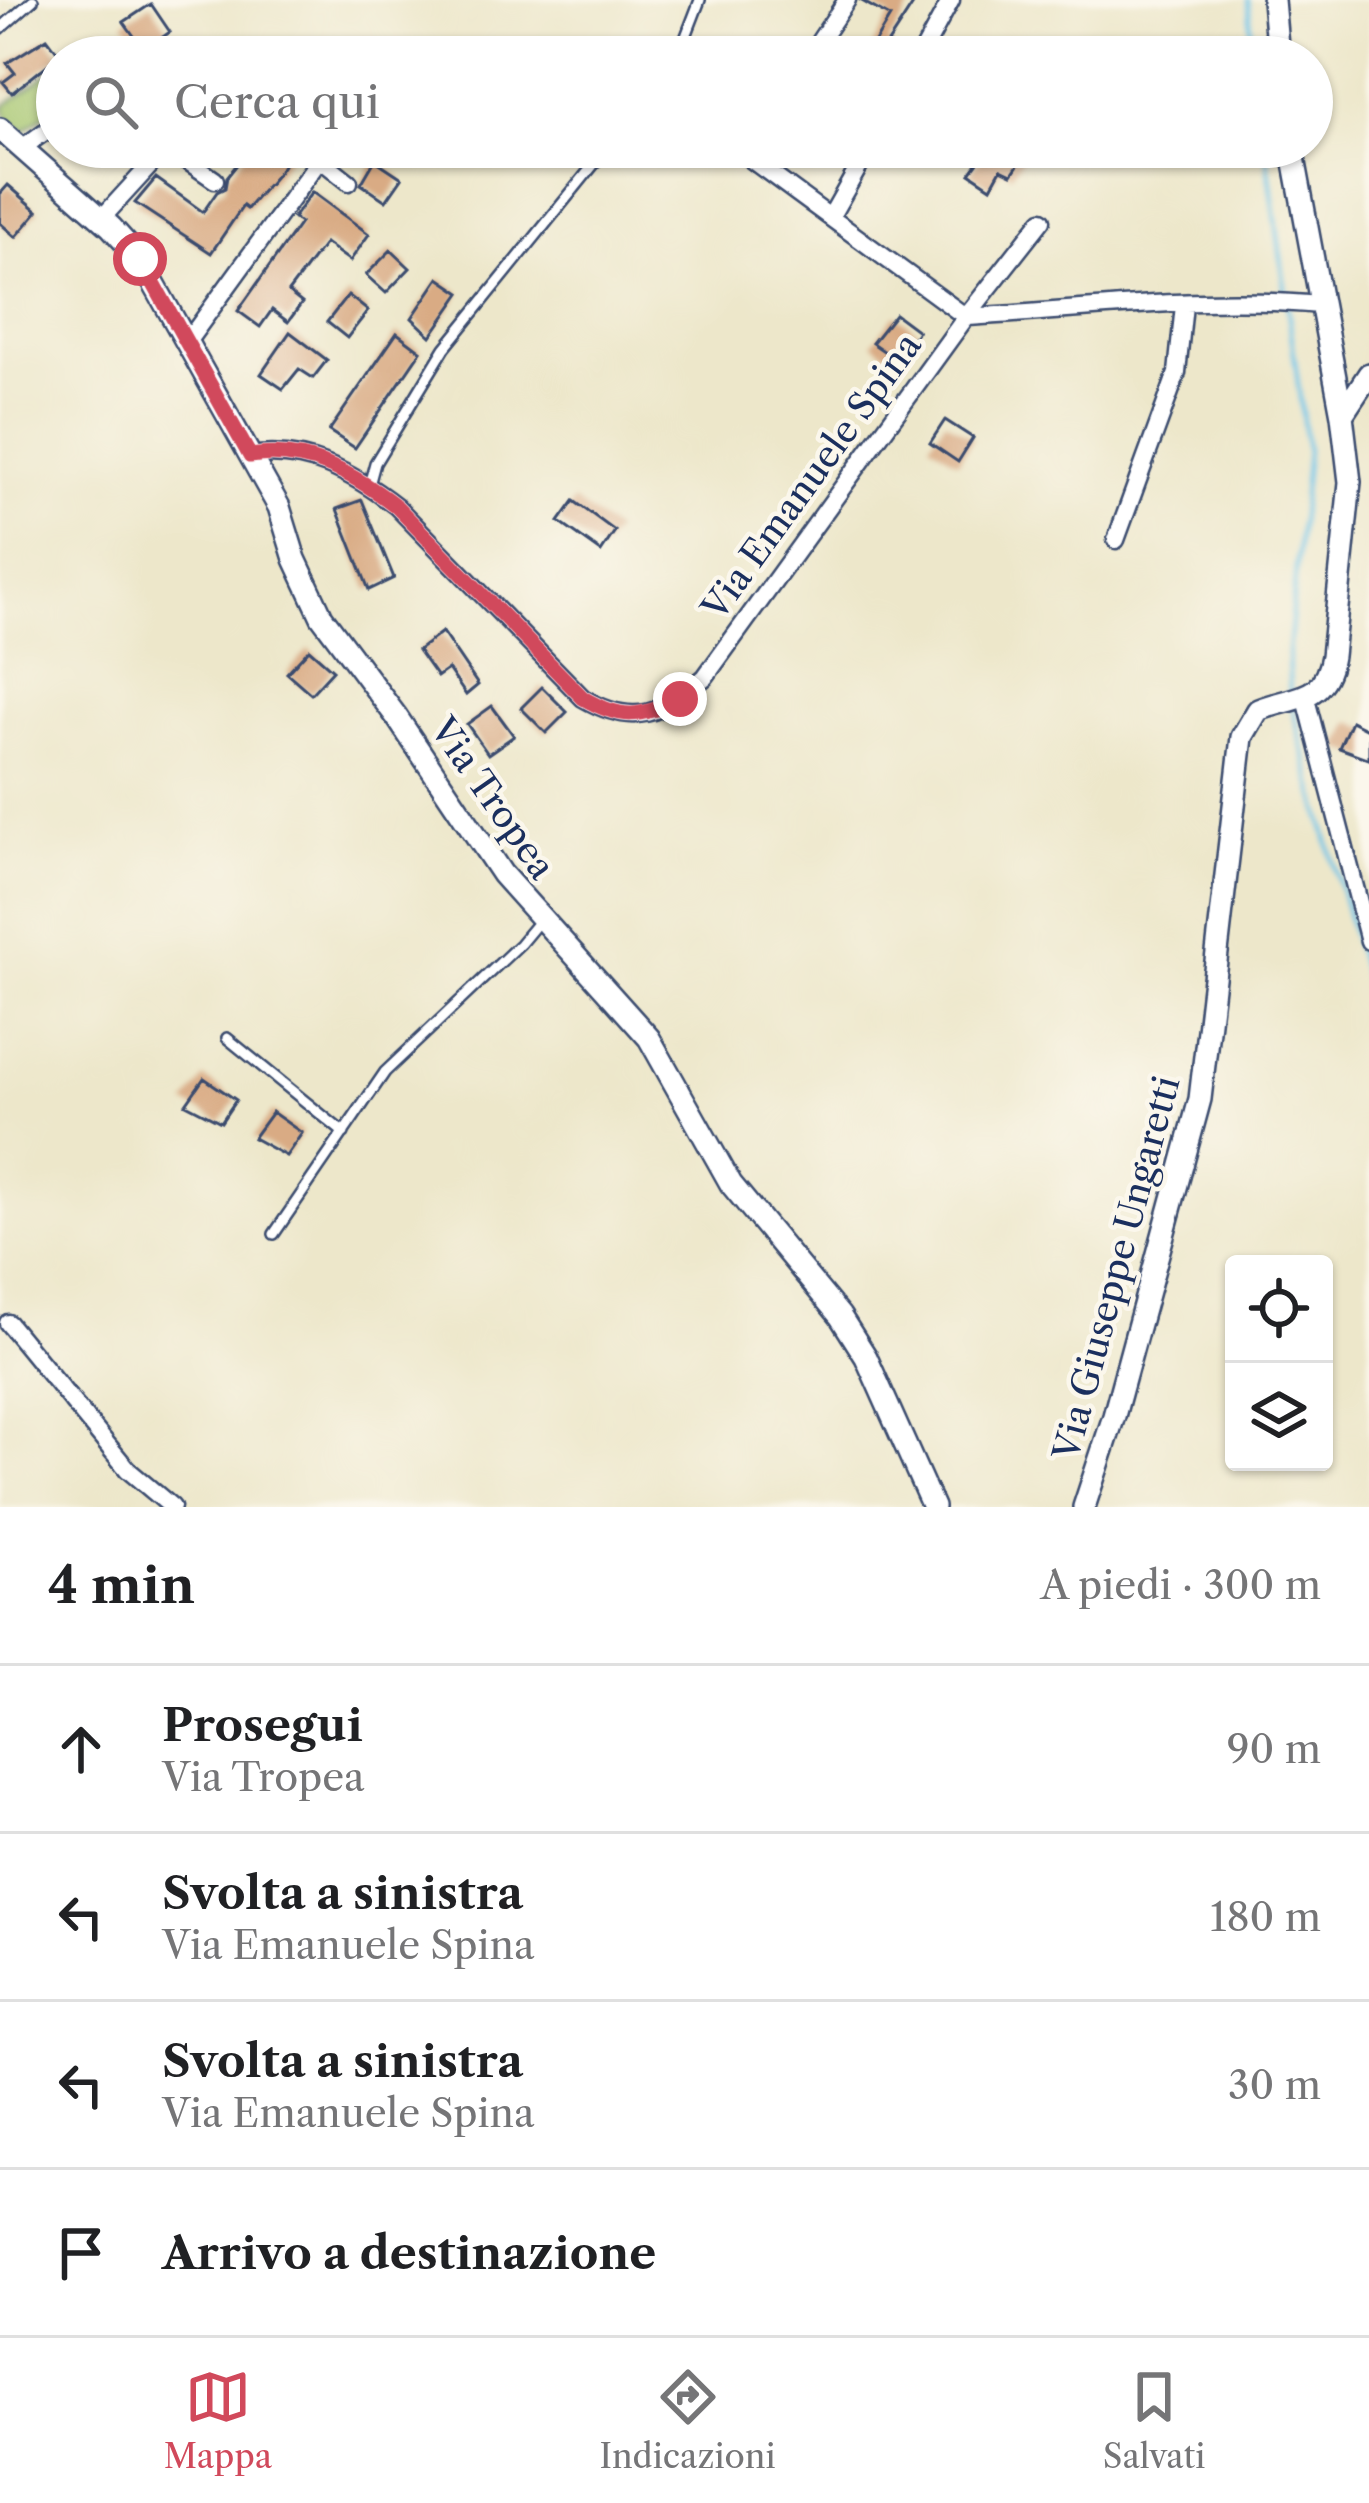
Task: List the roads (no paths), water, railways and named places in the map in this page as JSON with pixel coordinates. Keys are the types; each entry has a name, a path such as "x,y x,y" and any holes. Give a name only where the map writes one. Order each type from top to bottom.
{"street":[{"path":"823,36 847,0"},
{"path":"932,36 952,0"},
{"path":"1273,0 1276,36"},
{"name":"Via Tropea","path":"0,129 36,160"},
{"path":"22,148 36,138"},
{"name":"Via Tropea","path":"45,168 140,259 279,507 302,577 322,616 502,874 649,1038 731,1184 840,1316 866,1357 933,1507"},
{"path":"102,218 148,168"},
{"path":"197,168 214,180"},
{"path":"187,342 313,168"},
{"path":"331,168 349,182"},
{"path":"763,168 966,316 1042,220"},
{"path":"831,216 857,168"},
{"path":"1296,168 1350,482 1328,681 1318,691 1302,696 1369,941"},
{"path":"1116,540 1177,373 1184,305"},
{"name":"Via Emanuele Spina","path":"250,456 295,455 327,464 369,485 396,506 583,698 618,715 658,709 680,699 705,677 966,316 1184,305 1319,305"},
{"path":"1342,415 1369,374"},
{"name":"Via Giuseppe Ungaretti","path":"1084,1507 1114,1416 1200,1100 1242,736 1258,710 1302,696"},
{"path":"8,1323 128,1470 172,1507"}],"lane":[{"path":"0,29 33,0"},
{"path":"686,36 700,0"},
{"path":"369,485 375,463 445,348 591,168"},
{"path":"274,1234 385,1072 540,920"},
{"path":"227,1038 344,1133"}],"waterway":[{"path":"1248,0 1252,36"},
{"path":"1269,168 1307,450 1288,653 1290,694"},
{"path":"1292,706 1369,996"}]}
